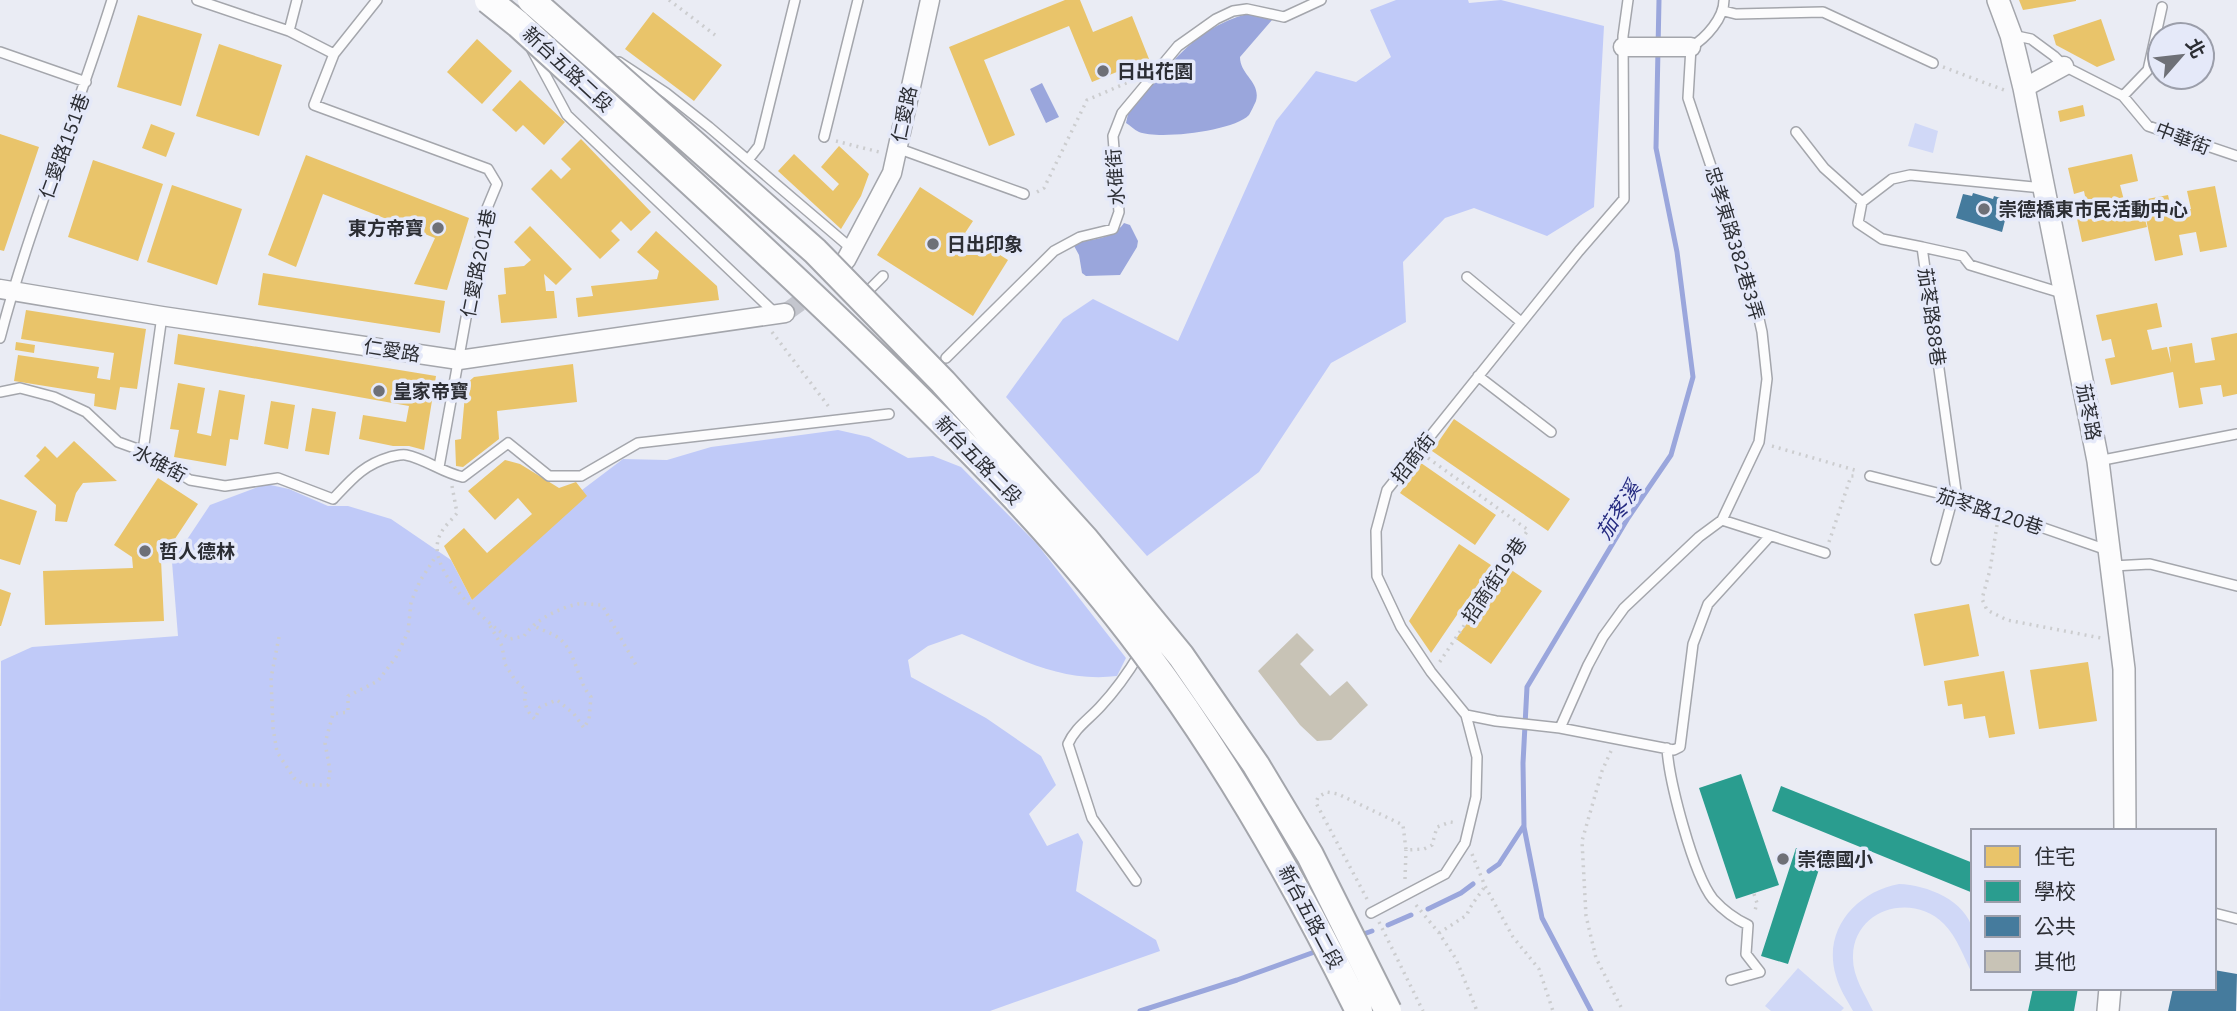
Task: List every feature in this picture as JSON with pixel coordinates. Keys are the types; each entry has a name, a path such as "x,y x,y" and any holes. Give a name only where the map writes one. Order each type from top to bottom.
{"main road":[{"name":"新台五路二段","path":"488,0 518,24 715,204 929,409 1002,483 1143,649 1205,736 1268,837 1359,1011"},
{"name":"新台五路二段","path":"536,4 815,251 943,382 1038,486 1181,656 1256,765 1303,844 1384,1010"}],"street":[{"name":"仁愛路","path":"849,255 892,173 930,0"},
{"name":"茄苳路","path":"1998,0 2011,35 2025,93 2098,461 2124,669 2125,829"},
{"path":"1623,47 1691,47"},
{"path":"2025,93 2064,66"},
{"name":"仁愛路","path":"6,290 459,360 774,315"},
{"path":"2108,1011 2110,990"}],"lane":[{"name":"仁愛路151巷","path":"0,338 6,290 86,82 112,0"},
{"path":"197,0 289,31 334,54 377,0"},
{"path":"289,31 297,0"},
{"path":"748,160 759,146 795,0"},
{"path":"824,137 858,0"},
{"name":"水碓街","path":"946,358 1054,251 1080,237 1113,229 1119,212 1112,136 1122,113 1178,46 1216,19 1233,11 1247,9 1284,17 1321,0"},
{"name":"招商街","path":"1465,843 1476,797 1477,757 1466,715 1431,672 1401,627 1377,576 1376,531 1387,490 1521,322 1624,199 1623,47 1628,0"},
{"path":"1691,47 1701,41 1724,11 1724,0"},
{"path":"536,4 604,51"},
{"path":"2123,96 2148,70 2162,8"},
{"path":"1724,11 1736,14 1823,12 1933,63"},
{"path":"518,24 567,115 774,315"},
{"name":"中華街","path":"2011,35 2031,39 2054,55 2064,66 2123,96 2148,126 2237,156"},
{"name":"忠孝東路382巷3弄","path":"1691,47 1688,98 1752,288 1762,332 1767,379 1759,442 1721,520"},
{"path":"0,52 86,82"},
{"name":"仁愛路201巷","path":"334,54 314,105 488,169 497,184 485,213 459,360"},
{"path":"614,58 666,93 748,160 849,255"},
{"path":"1796,132 1824,168 1862,202"},
{"path":"896,152 1024,194"},
{"path":"1922,247 1882,239 1858,223 1862,202 1892,179 1910,175 2045,188"},
{"name":"茄苳路88巷","path":"1955,497 1922,247 1963,256 1970,265 2066,294"},
{"path":"860,298 883,276"},
{"path":"1467,277 1521,322"},
{"path":"143,451 162,316"},
{"path":"459,360 439,467 450,474 463,477 508,443 549,476 581,475 638,443 888,414"},
{"path":"1478,376 1551,432"},
{"name":"水碓街","path":"0,392 20,388 54,397 86,412 118,442 143,451 190,480 225,486 278,478 333,499 361,470 378,461 403,454 439,467"},
{"path":"2098,461 2237,434"},
{"name":"茄苳路120巷","path":"1870,476 1955,497 1999,512 2110,558"},
{"path":"1936,559 1955,497"},
{"path":"1560,728 1588,665 1603,637 1624,608 1699,537 1721,520 1825,553"},
{"path":"1466,715 1560,728 1674,750 1680,747 1693,644 1708,604 1769,537"},
{"path":"2110,558 2150,564 2237,586"},
{"path":"1136,881 1092,818 1068,744 1073,732 1123,681 1143,649"},
{"path":"1667,748 1682,821 1695,862 1712,898 1734,919 1748,925 1746,954 1760,972 1731,980"},
{"path":"1371,913 1445,874 1465,843"},
{"path":"2216,914 2237,919"}],"path":[{"path":"669,0 715,35"},
{"path":"1933,63 2025,93"},
{"path":"1024,194 1035,193 1044,188 1087,100 1137,78 1150,78"},
{"path":"824,137 896,152"},
{"path":"774,315 839,420"},
{"path":"1759,442 1870,476"},
{"name":"招商街19巷","path":"1418,452 1528,530 1431,672"},
{"path":"279,637 271,678 277,752 294,778 305,785 328,785 330,770 325,743 333,714 348,712 348,696 378,681 396,656 408,632 411,602 419,581 436,556 439,536 457,513 450,474"},
{"path":"1825,553 1851,476 1870,476"},
{"path":"1999,512 1990,570 1982,599 1987,610 2007,620 2082,636 2121,640"},
{"path":"436,556 460,594 489,624 510,639 524,636 532,625 556,612 579,604 602,605 636,665"},
{"path":"489,624 502,646 505,664 515,680 526,690 524,698 527,712 535,719 540,706 557,700 584,727 589,719 591,697 583,688 572,658 562,640 532,625"},
{"path":"1616,740 1602,771 1582,841 1586,916 1596,958 1623,1011"},
{"path":"1316,803 1318,797 1327,792 1338,794 1403,825 1405,878 1408,888"},
{"path":"1406,850 1424,849 1432,845 1437,827 1450,822 1468,824"},
{"path":"1465,843 1485,887 1513,937 1539,969 1553,1011"},
{"path":"1439,933 1467,915 1469,908 1485,887"},
{"path":"1748,925 1754,917 1757,903 1754,894"},
{"path":"1410,898 1439,933 1463,972 1477,1011"}],"shaded area":[{"path":"1396,0 1468,0 1469,3 1501,0 1604,26 1594,207 1547,236 1474,208 1445,218 1403,262 1406,322 1331,363 1259,472 1147,556 1006,397 1063,319 1093,299 1178,341 1276,121 1316,71 1356,82 1391,57 1370,10"},
{"path":"1247,14 1272,20 1240,57 1243,69 1257,94 1249,115 1228,126 1179,134 1149,134 1137,131 1126,123 1128,114 1194,41 1210,30"},
{"path":"1042,83 1059,117 1046,123 1030,89"},
{"path":"1915,123 1938,131 1933,153 1908,146"},
{"path":"1124,223 1130,225 1138,241 1120,275 1086,276 1082,273 1079,255 1073,244 1107,236"},
{"path":"838,430 869,437 908,458 933,456 961,467 1037,544 1126,658 1117,676 1076,675 1037,666 962,634 928,646 908,660 911,677 986,718 1041,756 1056,785 1029,814 1047,846 1078,833 1083,842 1076,891 1156,940 1160,951 990,1011 0,1011 1,661 32,647 178,636 172,562 210,505 266,484 289,489 328,506 348,506 391,519 451,560 472,600 582,490 623,459 667,460 711,447"},
{"path":"1899,884 1921,887 1954,903 1971,926 1971,971 1949,929 1931,914 1916,909 1887,910 1863,927 1856,940 1853,963 1873,1011 1853,1011 1836,976 1834,943 1838,929 1856,904 1883,888"},
{"path":"1798,968 1844,1008 1841,1011 1771,1011 1765,1006"}],"building: 住宅":[{"name":"日出花園","path":"1065,0 1080,0 1093,32 1132,16 1149,59 1092,82 1069,26 984,60 1015,135 989,146 949,47"},
{"path":"2019,0 2076,0 2076,1 2023,10"},
{"path":"653,12 722,65 694,101 625,49"},
{"path":"138,15 202,34 181,106 117,87"},
{"path":"2101,19 2115,60 2097,67 2056,45 2053,35"},
{"path":"477,39 512,71 482,104 447,72"},
{"path":"219,44 282,65 259,136 196,116"},
{"path":"520,80 565,122 544,145 523,125 516,132 492,110"},
{"path":"2083,105 2085,116 2060,122 2058,111"},
{"path":"151,124 175,133 166,157 142,148"},
{"path":"0,134 39,147 4,251 0,250"},
{"path":"581,139 651,212 631,231 621,221 611,231 620,240 600,259 531,189 551,169 561,179 571,169 561,159"},
{"path":"839,146 869,174 861,196 841,229 778,171 794,154 833,191 839,184 821,167"},
{"path":"2132,154 2138,181 2120,185 2125,204 2140,200 2147,227 2082,242 2076,214 2088,211 2084,191 2074,194 2068,168"},
{"name":"東方帝寶","path":"306,155 469,218 447,290 414,284 435,238 323,194 296,267 268,255"},
{"path":"93,160 163,184 138,261 68,237"},
{"path":"172,185 242,209 217,285 147,262"},
{"path":"2215,186 2227,247 2200,252 2196,232 2179,235 2183,255 2155,261 2142,200 2168,195 2172,212 2191,209 2187,191"},
{"name":"日出印象","path":"920,187 973,221 965,233 1008,260 973,316 877,255"},
{"path":"530,226 572,269 556,285 544,274 546,291 554,291 557,318 501,323 498,295 506,294 504,268 524,266 531,260 514,242"},
{"path":"656,231 717,286 719,300 578,317 576,298 593,296 591,286 657,279 659,271 637,252"},
{"name":"東方帝寶","path":"263,273 445,301 440,333 258,305"},
{"path":"2157,303 2162,327 2147,330 2152,350 2167,347 2171,363 2169,347 2192,343 2195,363 2215,360 2211,338 2237,333 2237,394 2223,397 2221,385 2200,388 2203,404 2179,408 2173,372 2111,385 2105,359 2115,357 2111,339 2102,341 2096,315"},
{"path":"26,310 146,329 137,389 120,387 116,410 94,406 95,394 14,381 18,355 99,367 97,378 110,380 114,353 21,339"},
{"name":"皇家帝寶","path":"178,334 436,376 424,450 359,439 363,415 406,422 409,406 174,364"},
{"path":"16,342 35,345 34,353 15,350"},
{"path":"573,364 577,402 497,411 499,439 463,467 456,466 455,440 461,439 466,384 474,377"},
{"path":"178,383 205,388 197,433 211,436 219,390 245,395 238,440 230,439 226,466 174,457 179,430 170,429"},
{"path":"271,401 295,405 288,449 264,444"},
{"path":"312,408 336,412 329,455 305,451"},
{"path":"1454,419 1570,499 1548,531 1432,451"},
{"path":"74,441 117,481 83,483 76,493 67,522 55,521 56,505 24,476 40,460 36,456 45,446 57,458"},
{"path":"505,460 520,464 559,488 576,482 587,496 472,600 444,546 464,528 487,553 532,514 518,498 495,520 468,491"},
{"path":"1421,463 1496,515 1475,545 1400,493"},
{"name":"哲人德林","path":"158,478 198,504 161,560 164,621 45,625 43,571 133,568 132,557 114,545"},
{"path":"0,499 37,511 20,565 0,559"},
{"path":"1459,544 1491,565 1431,653 1409,621"},
{"path":"1507,567 1542,591 1491,664 1456,639"},
{"path":"0,589 11,593 1,626 0,626"},
{"path":"1969,604 1979,656 1924,666 1914,614"},
{"path":"2088,662 2097,721 2039,729 2030,670"},
{"path":"2004,671 2015,734 1989,738 1985,716 1964,719 1962,704 1948,706 1944,681"}],"building: 學校":[{"path":"1741,774 1779,885 1736,899 1699,788"},
{"path":"1781,786 1971,862 1971,892 1772,811"},
{"path":"1796,848 1823,857 1788,964 1761,956"},
{"path":"2033,990 2078,990 2074,1011 2028,1011"}],"building: 公共":[{"name":"崇德橋東市民活動中心","path":"1973,193 2010,201 2002,232 1956,218 1963,194 1972,196"},
{"path":"2216,970 2237,974 2236,1011 2168,1011 2173,990 2216,990"}],"building: 其他":[{"path":"1297,633 1314,650 1300,664 1330,696 1347,681 1368,705 1331,740 1317,741 1300,725 1258,671"}],"waterway":[{"name":"茄苳溪","path":"1591,1011 1542,918 1524,827 1523,763 1527,687 1628,518 1671,455 1693,377 1677,252 1656,148 1659,0"},
{"path":"1489,871 1499,864 1523,827"},
{"path":"1428,909 1473,884"},
{"path":"1388,925 1411,915"},
{"path":"1358,936 1372,931"},
{"path":"1140,1011 1320,950"}],"tunnel":[{"path":"785,313 821,287 841,265"}],"place":[{"name":"日出花園","path":"1103,71"},
{"name":"崇德橋東市民活動中心","path":"1984,209"},
{"name":"東方帝寶","path":"438,228"},
{"name":"日出印象","path":"933,244"},
{"name":"皇家帝寶","path":"379,391"},
{"name":"哲人德林","path":"145,551"},
{"name":"崇德國小","path":"1783,859"}]}
